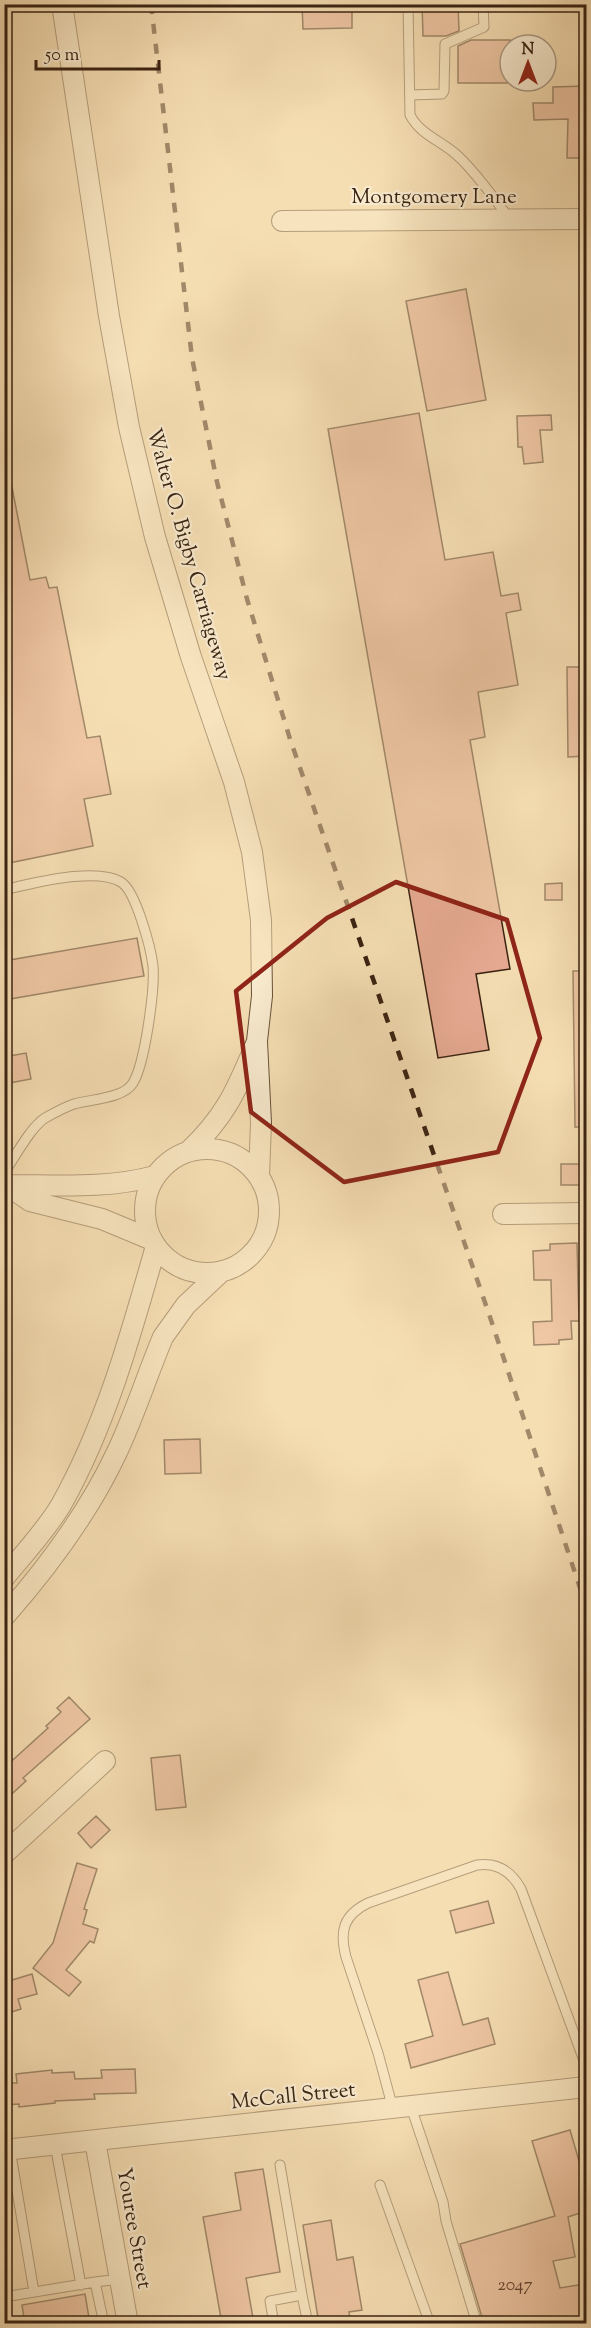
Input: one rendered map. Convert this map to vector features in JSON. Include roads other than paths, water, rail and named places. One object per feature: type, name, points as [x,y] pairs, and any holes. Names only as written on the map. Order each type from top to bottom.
[{"type":"street","name":"Walter O. Bigby Carriageway","points":[[63,4],[109,316],[129,427],[159,548],[191,657],[234,782],[252,852],[261,920],[262,996],[257,1041],[261,1092],[259,1176]]},
{"type":"street","name":"Montgomery Lane","points":[[282,221],[586,219]]},
{"type":"street","name":"Walter O. Bigby Carriageway","points":[[188,1152],[209,1132],[224,1112],[235,1093],[257,1041]]},
{"type":"street","points":[[4,1578],[60,1507],[98,1428],[118,1375],[153,1243],[145,1212],[147,1193],[155,1176],[170,1161],[188,1152],[207,1149],[227,1152],[245,1162],[259,1176],[267,1194],[270,1214],[265,1234],[255,1251],[240,1264],[221,1272],[203,1273],[184,1269],[168,1260],[153,1243],[102,1219],[30,1201],[6,1180]]},
{"type":"street","points":[[6,1180],[83,1187],[137,1181],[155,1176]]},
{"type":"street","points":[[503,1214],[586,1213]]},
{"type":"street","points":[[4,1617],[60,1548],[89,1505],[117,1452],[163,1337],[173,1320],[221,1272]]},
{"type":"street","points":[[4,1854],[105,1761]]},
{"type":"street","name":"McCall Street","points":[[7,2149],[402,2108],[586,2086]]},
{"type":"street","name":"Youree Street","points":[[95,2141],[128,2324]]},
{"type":"lane","points":[[408,4],[410,115],[415,125],[457,155],[510,220]]},
{"type":"lane","points":[[410,95],[442,94],[444,91],[445,44],[484,27],[483,4]]},
{"type":"lane","points":[[4,890],[70,876],[100,876],[122,882],[136,902],[153,966],[141,1064],[132,1085],[108,1098],[73,1105],[44,1119],[24,1142],[6,1180]]},
{"type":"lane","points":[[477,2324],[442,2202],[378,2053],[344,1950],[342,1935],[344,1926],[354,1910],[368,1902],[477,1865],[496,1865],[516,1879],[586,2066]]},
{"type":"lane","points":[[55,2145],[81,2285]]},
{"type":"lane","points":[[7,2149],[34,2292]]},
{"type":"lane","points":[[280,2164],[308,2324]]},
{"type":"lane","points":[[380,2185],[430,2324]]},
{"type":"lane","points":[[4,2297],[120,2279]]},
{"type":"lane","points":[[95,2283],[104,2324]]},
{"type":"lane","points":[[274,2324],[270,2301],[302,2295]]},
{"type":"railway","points":[[151,4],[192,358],[217,482],[247,599],[290,739],[489,1314],[586,1606]]}]
